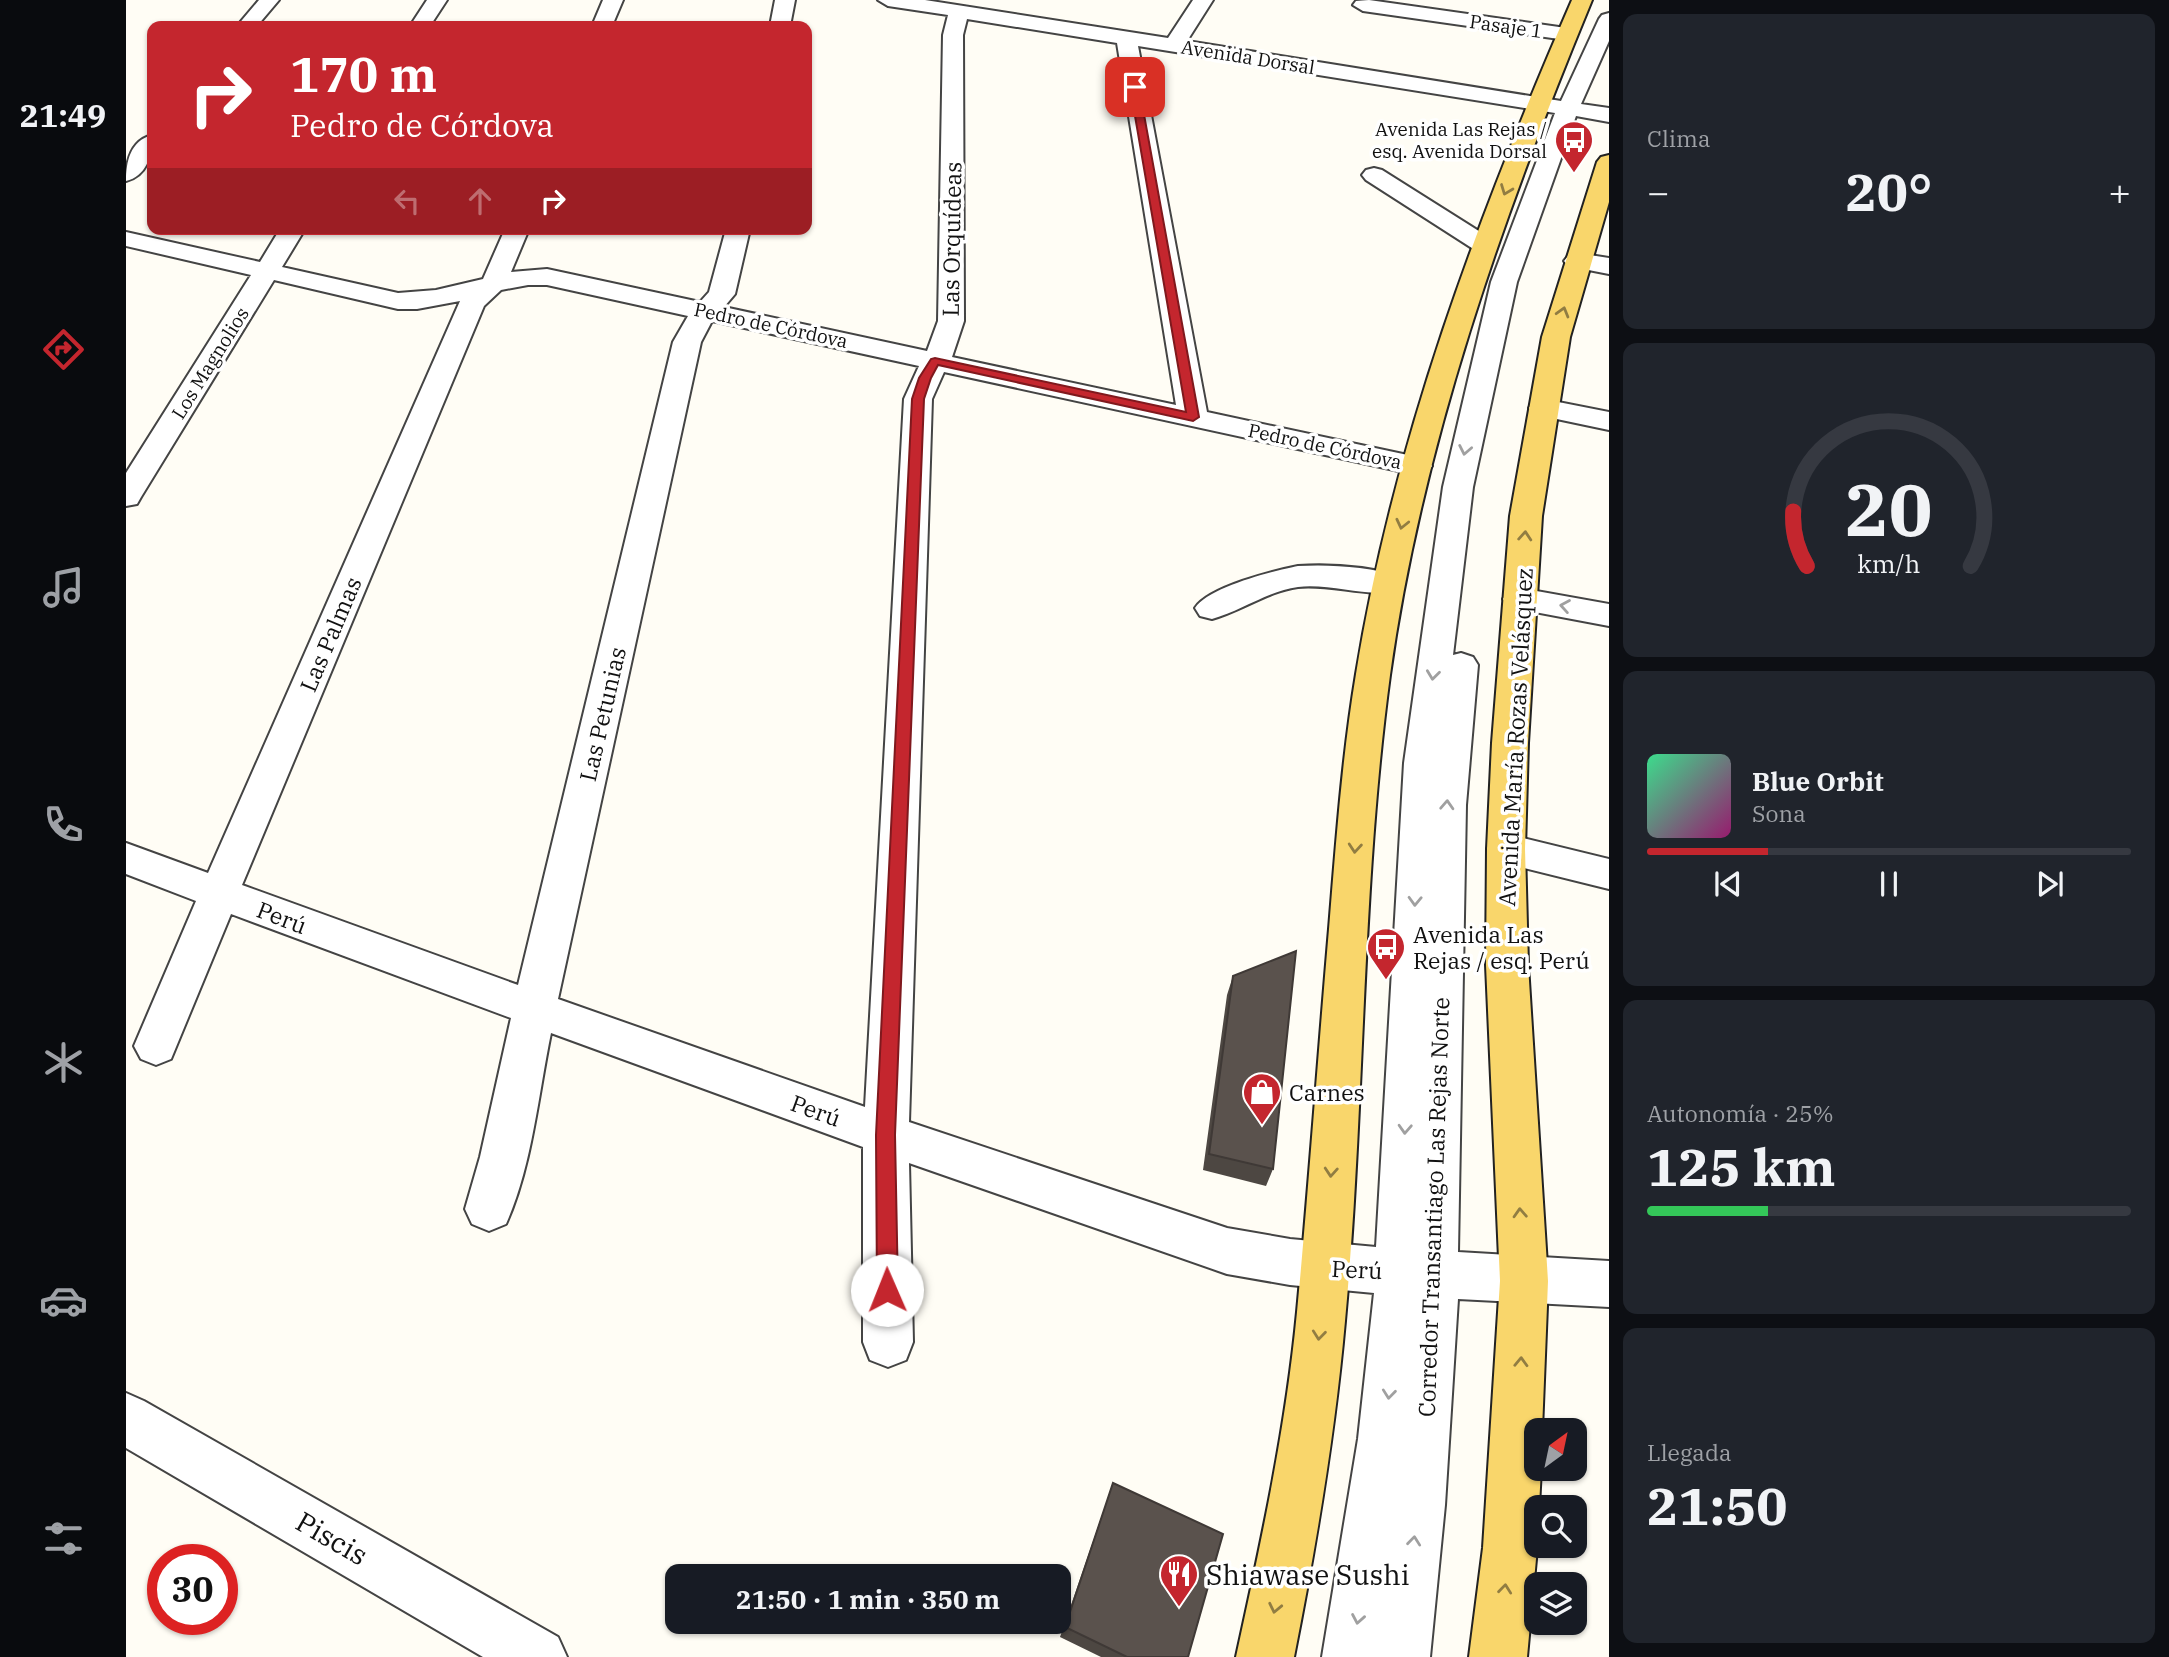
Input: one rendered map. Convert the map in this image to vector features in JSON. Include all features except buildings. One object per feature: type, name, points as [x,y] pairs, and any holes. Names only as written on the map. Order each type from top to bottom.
[{"type":"main road","points":[[1265,1657],[1293,1526],[1321,1316],[1360,780],[1373,675],[1389,583],[1417,466],[1485,246],[1576,109],[1566,34],[1582,0]]},
{"type":"main road","name":"Avenida María Rozas Velásquez","points":[[1498,1657],[1510,1548],[1524,1281],[1507,965],[1506,849],[1526,516],[1556,337],[1609,162]]},
{"type":"street","points":[[251,21],[269,0]]},
{"type":"street","points":[[423,21],[437,0]]},
{"type":"street","points":[[604,21],[613,0]]},
{"type":"street","points":[[781,21],[785,0]]},
{"type":"street","points":[[1174,45],[1203,0]]},
{"type":"street","name":"Avenida Dorsal","points":[[901,1],[959,11],[1036,15],[1126,37],[1576,109]]},
{"type":"street","name":"Pasaje 1","points":[[1363,5],[1566,34]]},
{"type":"street","name":"Las Orquídeas","points":[[888,1342],[886,1135],[918,399],[925,378],[944,347],[951,321],[953,35],[959,11]]},
{"type":"street","points":[[1576,109],[1609,19]]},
{"type":"street","points":[[1126,37],[1193,417]]},
{"type":"street","name":"Corredor Transantiago Las Rejas Norte","points":[[1401,1657],[1418,1505],[1432,1330],[1417,1273],[1447,805],[1468,591],[1488,453],[1508,352],[1576,109],[1609,65]]},
{"type":"street","points":[[126,174],[147,148]]},
{"type":"street","points":[[1374,175],[1485,246]]},
{"type":"street","name":"Los Magnolios","points":[[126,497],[289,235]]},
{"type":"street","name":"Las Palmas","points":[[156,1046],[471,304],[494,283],[514,235]]},
{"type":"street","name":"Las Petunias","points":[[489,1209],[687,342],[696,323],[716,303],[726,285],[737,235]]},
{"type":"street","name":"Pedro de Córdova","points":[[126,239],[386,299],[412,302],[444,297],[521,277],[547,277],[1417,466]]},
{"type":"street","points":[[1577,261],[1609,266]]},
{"type":"street","points":[[1543,408],[1609,421]]},
{"type":"street","points":[[1212,608],[1270,584],[1301,577],[1336,577],[1389,583]]},
{"type":"street","points":[[1520,599],[1609,615]]},
{"type":"street","points":[[1506,849],[1609,874]]},
{"type":"street","name":"Perú","points":[[126,858],[534,1009],[886,1135],[1227,1251],[1256,1258],[1324,1267],[1609,1284]]},
{"type":"street","points":[[1351,1657],[1384,1439],[1417,1273]]},
{"type":"street","name":"Piscis","points":[[126,1419],[503,1648]]},
{"type":"place","name":"Avenida Las Rejas / esq. Avenida Dorsal","points":[[1574,174]]},
{"type":"place","name":"Avenida Las Rejas / esq. Perú","points":[[1386,981]]},
{"type":"place","name":"Carnes","points":[[1262,1126]]},
{"type":"place","name":"Shiawase Sushi","points":[[1179,1608]]},
{"type":"route","points":[[887,1290],[886,1135],[918,399],[925,378],[935,361],[1193,417],[1135,87]]}]
